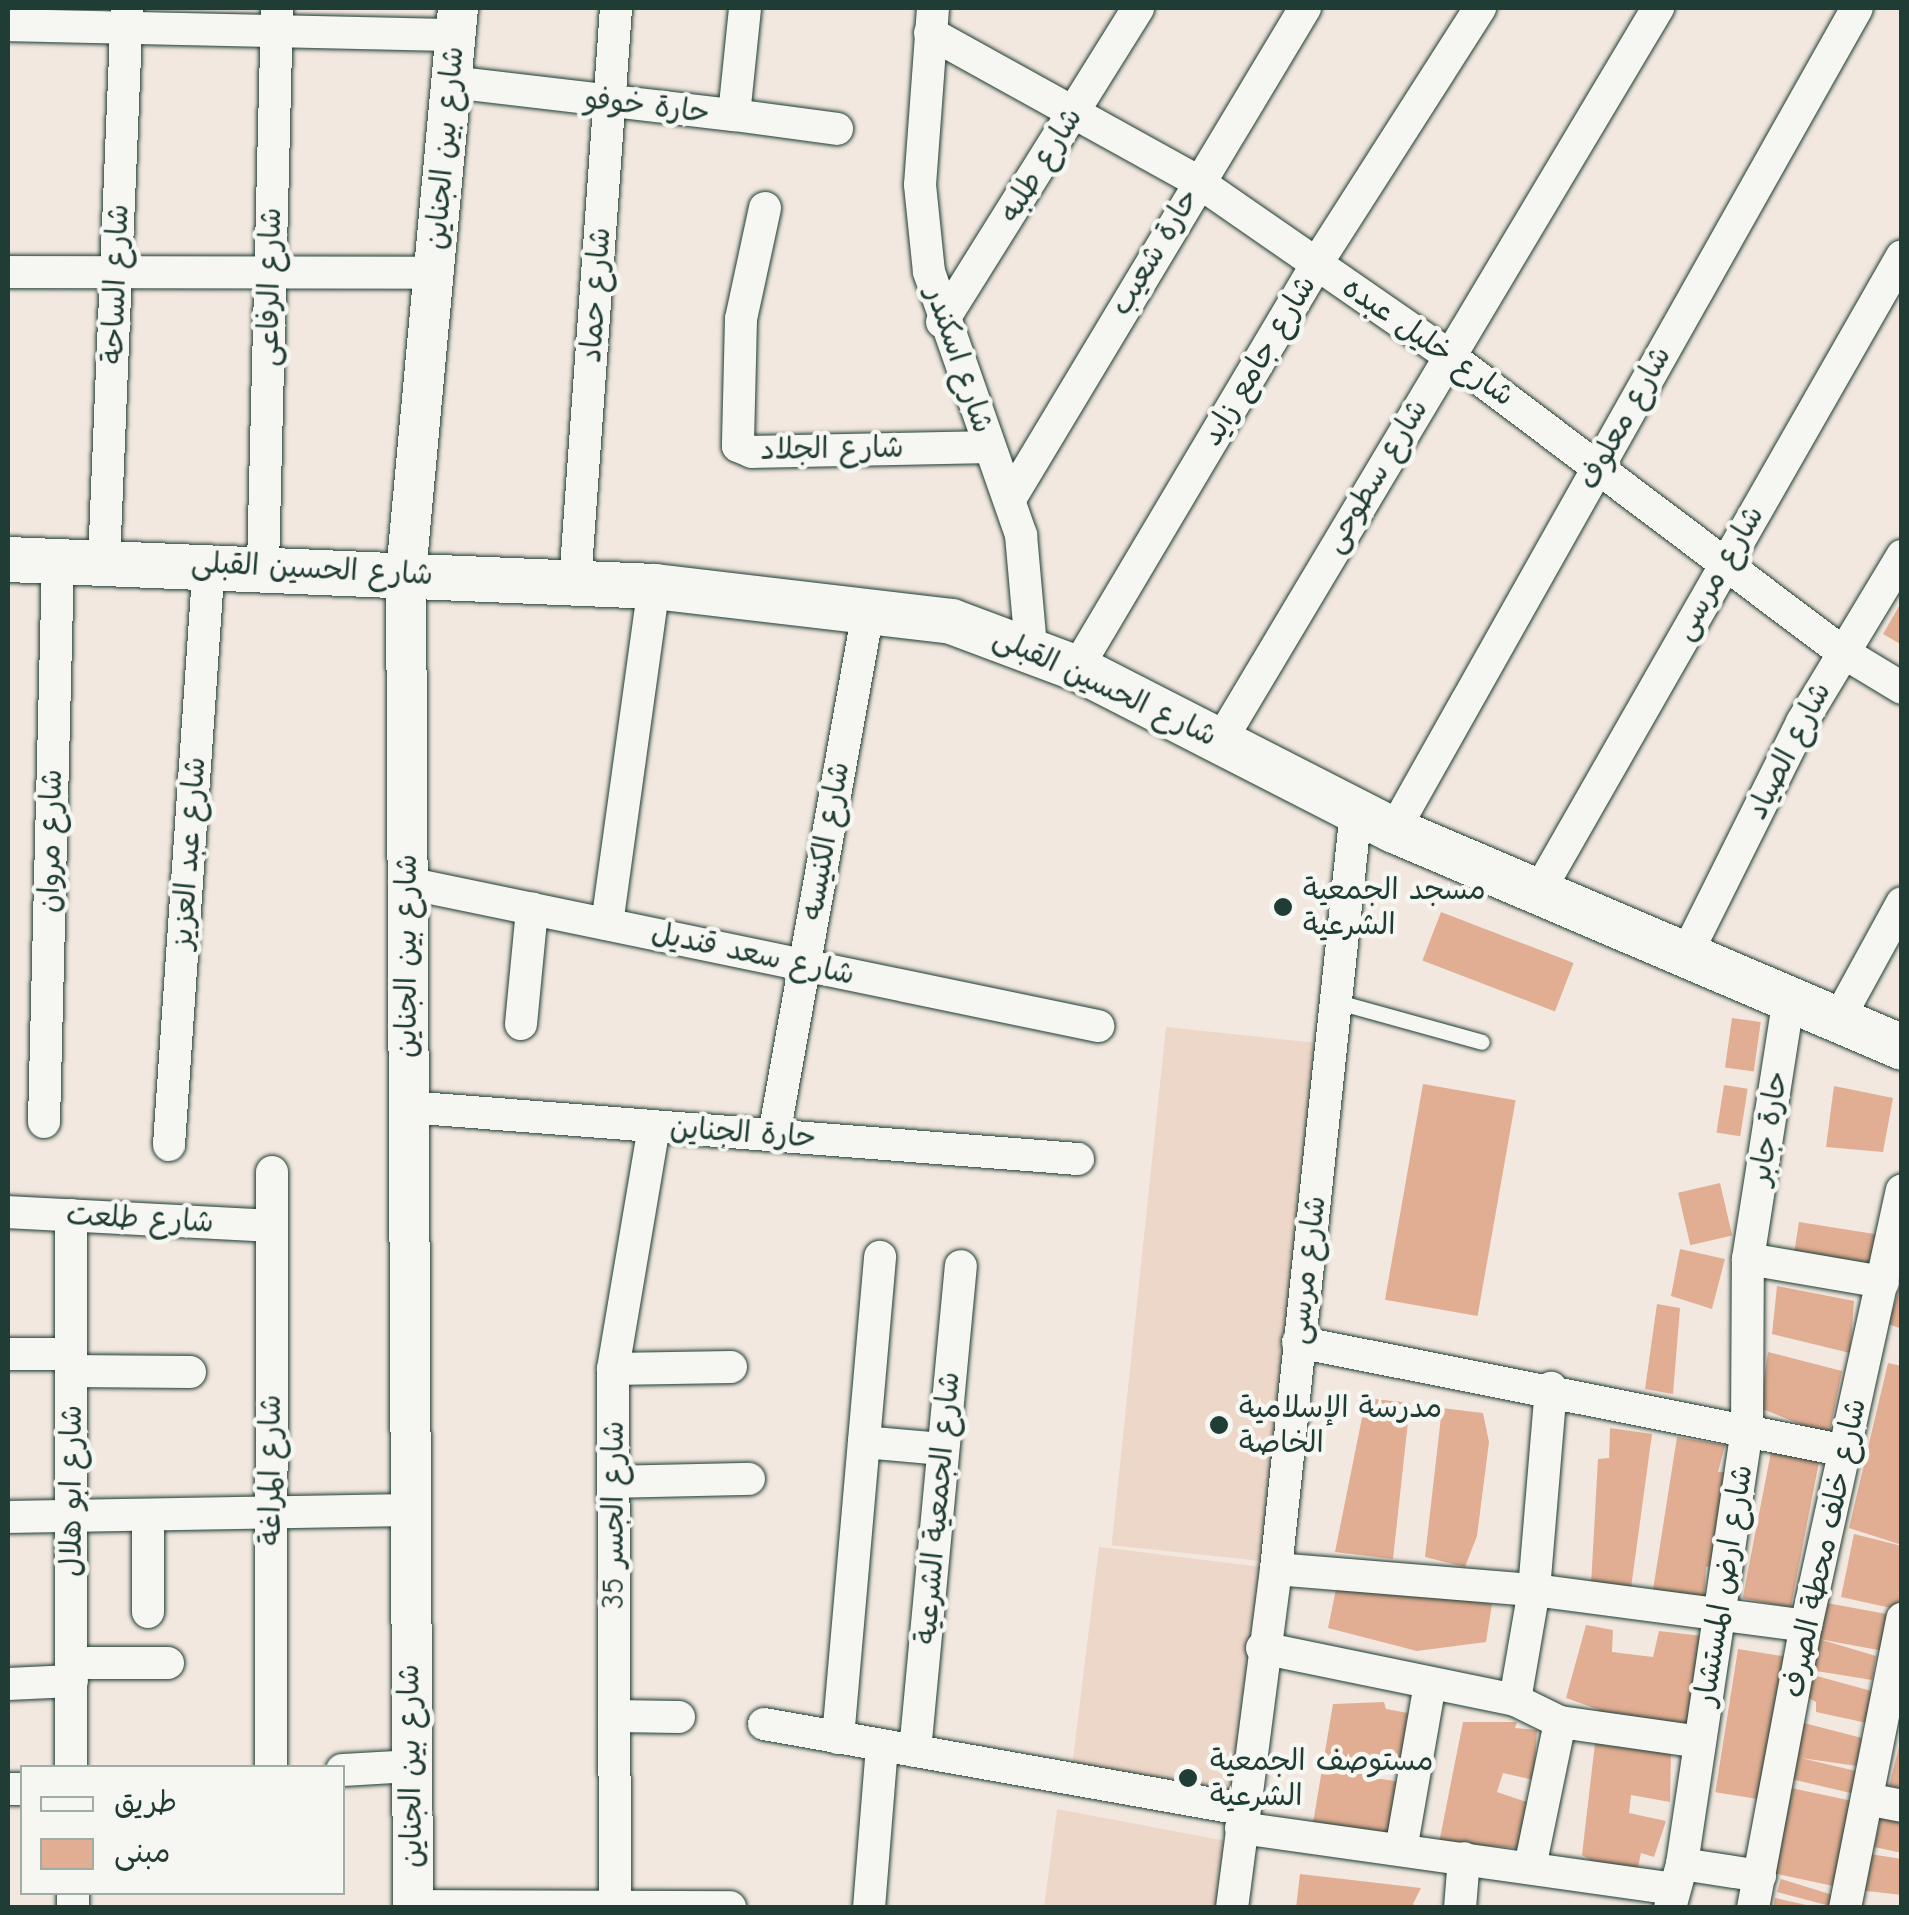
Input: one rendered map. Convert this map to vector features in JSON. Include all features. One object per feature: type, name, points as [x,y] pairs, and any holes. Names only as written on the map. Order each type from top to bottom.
[{"type":"main road","name":"شارع الحسين القبلى","points":[[8,559],[210,562],[654,586],[869,606],[951,621],[1076,668],[1375,820],[1902,1048]]},
{"type":"street","name":"شارع حماد","points":[[575,582],[616,8]]},
{"type":"street","name":"حارة خوفو","points":[[452,82],[734,116],[746,8]]},
{"type":"street","name":"شارع طلبه","points":[[942,322],[1076,110],[1135,8]]},
{"type":"street","name":"حارة شعيب","points":[[1010,499],[1197,181],[1305,8]]},
{"type":"street","name":"شارع جامع زايد","points":[[1076,668],[1317,263],[1480,8]]},
{"type":"street","name":"شارع سطوحى","points":[[1220,740],[1658,8]]},
{"type":"street","name":"شارع معلوف","points":[[1375,820],[1598,465],[1857,8]]},
{"type":"street","points":[[8,25],[127,18],[456,21]]},
{"type":"street","name":"شارع الساحة","points":[[104,560],[127,18]]},
{"type":"street","name":"شارع الرفاعى","points":[[263,566],[276,19]]},
{"type":"street","name":"شارع خليل عبده","points":[[931,20],[1197,181],[1317,263],[1598,465],[1841,651],[1902,688]]},
{"type":"street","name":"شارع اسكندر","points":[[931,20],[920,185],[942,322],[1010,499],[1028,573],[1030,648]]},
{"type":"street","name":"شارع بين الجناين","points":[[413,1907],[406,573],[456,21]]},
{"type":"street","points":[[734,116],[837,129]]},
{"type":"street","name":"شارع الجلاد","points":[[764,208],[741,319],[738,446],[752,452],[989,447]]},
{"type":"street","name":"شارع مرسى","points":[[1539,891],[1901,257]]},
{"type":"street","points":[[8,272],[434,273]]},
{"type":"street","name":"شارع الصياد","points":[[1687,953],[1841,651],[1902,556]]},
{"type":"street","name":"شارع مروان","points":[[44,1122],[58,560]]},
{"type":"street","name":"شارع عبد العزيز","points":[[169,1144],[210,562]]},
{"type":"street","points":[[606,924],[654,586]]},
{"type":"street","name":"شارع الكنيسه","points":[[774,1135],[869,606]]},
{"type":"street","name":"شارع مرسى","points":[[1232,1908],[1262,1648],[1276,1569],[1338,1002],[1375,820]]},
{"type":"street","name":"شارع سعد قنديل","points":[[407,883],[1098,1026]]},
{"type":"street","points":[[1839,1018],[1902,903]]},
{"type":"street","points":[[522,1024],[532,909]]},
{"type":"street","name":"حارة جابر","points":[[1748,1260],[1789,997]]},
{"type":"street","name":"حارة الجناين","points":[[407,1107],[1078,1159]]},
{"type":"street","name":"شارع الجسر 35","points":[[616,1907],[613,1369],[654,1126]]},
{"type":"street","name":"شارع المراغة","points":[[271,1765],[272,1172]]},
{"type":"street","name":"شارع خلف محطة الصرف","points":[[1757,1892],[1806,1626],[1902,1190]]},
{"type":"street","name":"شارع طلعت","points":[[8,1212],[272,1226]]},
{"type":"street","name":"شارع ابو هلال","points":[[70,1215],[71,1765]]},
{"type":"street","points":[[838,1738],[880,1257]]},
{"type":"street","points":[[1748,1260],[1883,1282]]},
{"type":"street","name":"شارع ارض المستشار","points":[[1675,1887],[1747,1429],[1748,1260]]},
{"type":"street","name":"شارع الجمعية الشرعية","points":[[914,1752],[961,1266]]},
{"type":"street","points":[[1298,1342],[1551,1388],[1846,1451]]},
{"type":"street","points":[[8,1354],[190,1372]]},
{"type":"street","points":[[613,1369],[731,1367]]},
{"type":"street","points":[[1515,1700],[1534,1590],[1551,1388]]},
{"type":"street","points":[[864,1442],[943,1449]]},
{"type":"street","points":[[613,1482],[749,1479]]},
{"type":"street","points":[[8,1517],[408,1510]]},
{"type":"street","points":[[148,1514],[148,1612]]},
{"type":"street","points":[[1276,1569],[1534,1590],[1806,1626]]},
{"type":"street","points":[[1845,1908],[1902,1619]]},
{"type":"street","points":[[1262,1648],[1515,1700],[1560,1722],[1700,1742]]},
{"type":"street","points":[[8,1684],[72,1672],[168,1664]]},
{"type":"street","points":[[1401,1850],[1430,1683]]},
{"type":"street","points":[[614,1716],[680,1717]]},
{"type":"street","points":[[1530,1867],[1560,1722]]},
{"type":"street","points":[[764,1724],[1401,1850],[1675,1887],[1757,1892]]},
{"type":"street","points":[[869,1908],[882,1746]]},
{"type":"street","points":[[345,1770],[411,1766]]},
{"type":"street","points":[[1867,1799],[1902,1806]]},
{"type":"street","points":[[1460,1908],[1464,1858]]},
{"type":"street","points":[[413,1907],[730,1907]]},
{"type":"lane","points":[[1338,1002],[1482,1042]]},
{"type":"shaded area","points":[[1166,1027],[1329,1044],[1275,1562],[1112,1545]]},
{"type":"shaded area","points":[[1099,1547],[1268,1568],[1240,1796],[1071,1775]]},
{"type":"shaded area","points":[[1057,1809],[1226,1841],[1219,1907],[1044,1908]]},
{"type":"building","points":[[1902,601],[1902,645],[1883,634]]},
{"type":"building","points":[[1441,912],[1574,963],[1555,1011],[1422,961]]},
{"type":"building","points":[[1732,1018],[1761,1022],[1754,1072],[1725,1068]]},
{"type":"building","points":[[1423,1084],[1516,1100],[1478,1316],[1385,1300]]},
{"type":"building","points":[[1724,1085],[1748,1089],[1740,1136],[1716,1132]]},
{"type":"building","points":[[1834,1086],[1893,1098],[1883,1152],[1826,1147]]},
{"type":"building","points":[[1720,1183],[1732,1236],[1690,1245],[1678,1193]]},
{"type":"building","points":[[1799,1222],[1884,1235],[1878,1271],[1793,1258]]},
{"type":"building","points":[[1680,1249],[1725,1259],[1712,1309],[1671,1296]]},
{"type":"building","points":[[1902,1280],[1902,1329],[1888,1324]]},
{"type":"building","points":[[1777,1286],[1854,1301],[1850,1353],[1772,1334]]},
{"type":"building","points":[[1657,1304],[1680,1308],[1673,1394],[1645,1389]]},
{"type":"building","points":[[1768,1352],[1842,1371],[1829,1436],[1760,1408]]},
{"type":"building","points":[[1888,1363],[1902,1366],[1902,1545],[1849,1528]]},
{"type":"building","points":[[1366,1398],[1410,1403],[1393,1559],[1335,1552]]},
{"type":"building","points":[[1442,1408],[1483,1413],[1489,1442],[1477,1536],[1465,1567],[1425,1557]]},
{"type":"building","points":[[1610,1428],[1652,1434],[1631,1588],[1591,1585],[1598,1459],[1609,1458]]},
{"type":"building","points":[[1677,1437],[1725,1445],[1718,1472],[1730,1472],[1717,1565],[1706,1567],[1704,1598],[1653,1590]]},
{"type":"building","points":[[1772,1447],[1820,1456],[1791,1608],[1743,1598]]},
{"type":"building","points":[[1854,1534],[1902,1546],[1900,1610],[1841,1597]]},
{"type":"building","points":[[1337,1584],[1492,1604],[1486,1642],[1417,1651],[1328,1628]]},
{"type":"building","points":[[1827,1603],[1897,1616],[1889,1652],[1819,1639],[1876,1656],[1872,1680],[1810,1670]]},
{"type":"building","points":[[1586,1625],[1613,1630],[1612,1652],[1653,1657],[1659,1631],[1702,1636],[1694,1724],[1603,1720],[1597,1709],[1566,1698]]},
{"type":"building","points":[[1738,1649],[1788,1657],[1766,1800],[1715,1792]]},
{"type":"building","points":[[1806,1673],[1875,1692],[1867,1723],[1816,1712],[1816,1702],[1802,1694]]},
{"type":"building","points":[[1384,1702],[1386,1709],[1408,1713],[1401,1761],[1365,1755],[1362,1776],[1401,1782],[1391,1833],[1313,1823],[1333,1704]]},
{"type":"building","points":[[1463,1722],[1517,1722],[1515,1728],[1537,1730],[1534,1780],[1503,1773],[1497,1792],[1530,1803],[1519,1848],[1439,1843]]},
{"type":"building","points":[[1800,1722],[1862,1738],[1857,1766],[1801,1758],[1860,1772],[1855,1794],[1791,1779]]},
{"type":"building","points":[[1595,1743],[1671,1751],[1670,1802],[1631,1795],[1629,1813],[1666,1821],[1654,1857],[1641,1853],[1637,1872],[1604,1869],[1582,1855]]},
{"type":"building","points":[[1902,1744],[1902,1788],[1889,1786]]},
{"type":"building","points":[[1791,1788],[1853,1801],[1835,1886],[1773,1873]]},
{"type":"building","points":[[1883,1807],[1902,1811],[1902,1853],[1874,1847]]},
{"type":"building","points":[[1870,1854],[1902,1859],[1902,1895],[1858,1890]]},
{"type":"building","points":[[1300,1874],[1421,1888],[1413,1904],[1420,1908],[1296,1908]]},
{"type":"building","points":[[1781,1879],[1836,1896],[1830,1906],[1777,1892]]},
{"type":"building","points":[[1775,1898],[1811,1906],[1811,1908],[1773,1908]]},
{"type":"place","name":"مسجد الجمعية الشرعية","points":[[1283,907]]},
{"type":"place","name":"مدرسة الإسلامية الخاصة","points":[[1219,1425]]},
{"type":"place","name":"مستوصف الجمعية الشرعية","points":[[1188,1778]]}]
